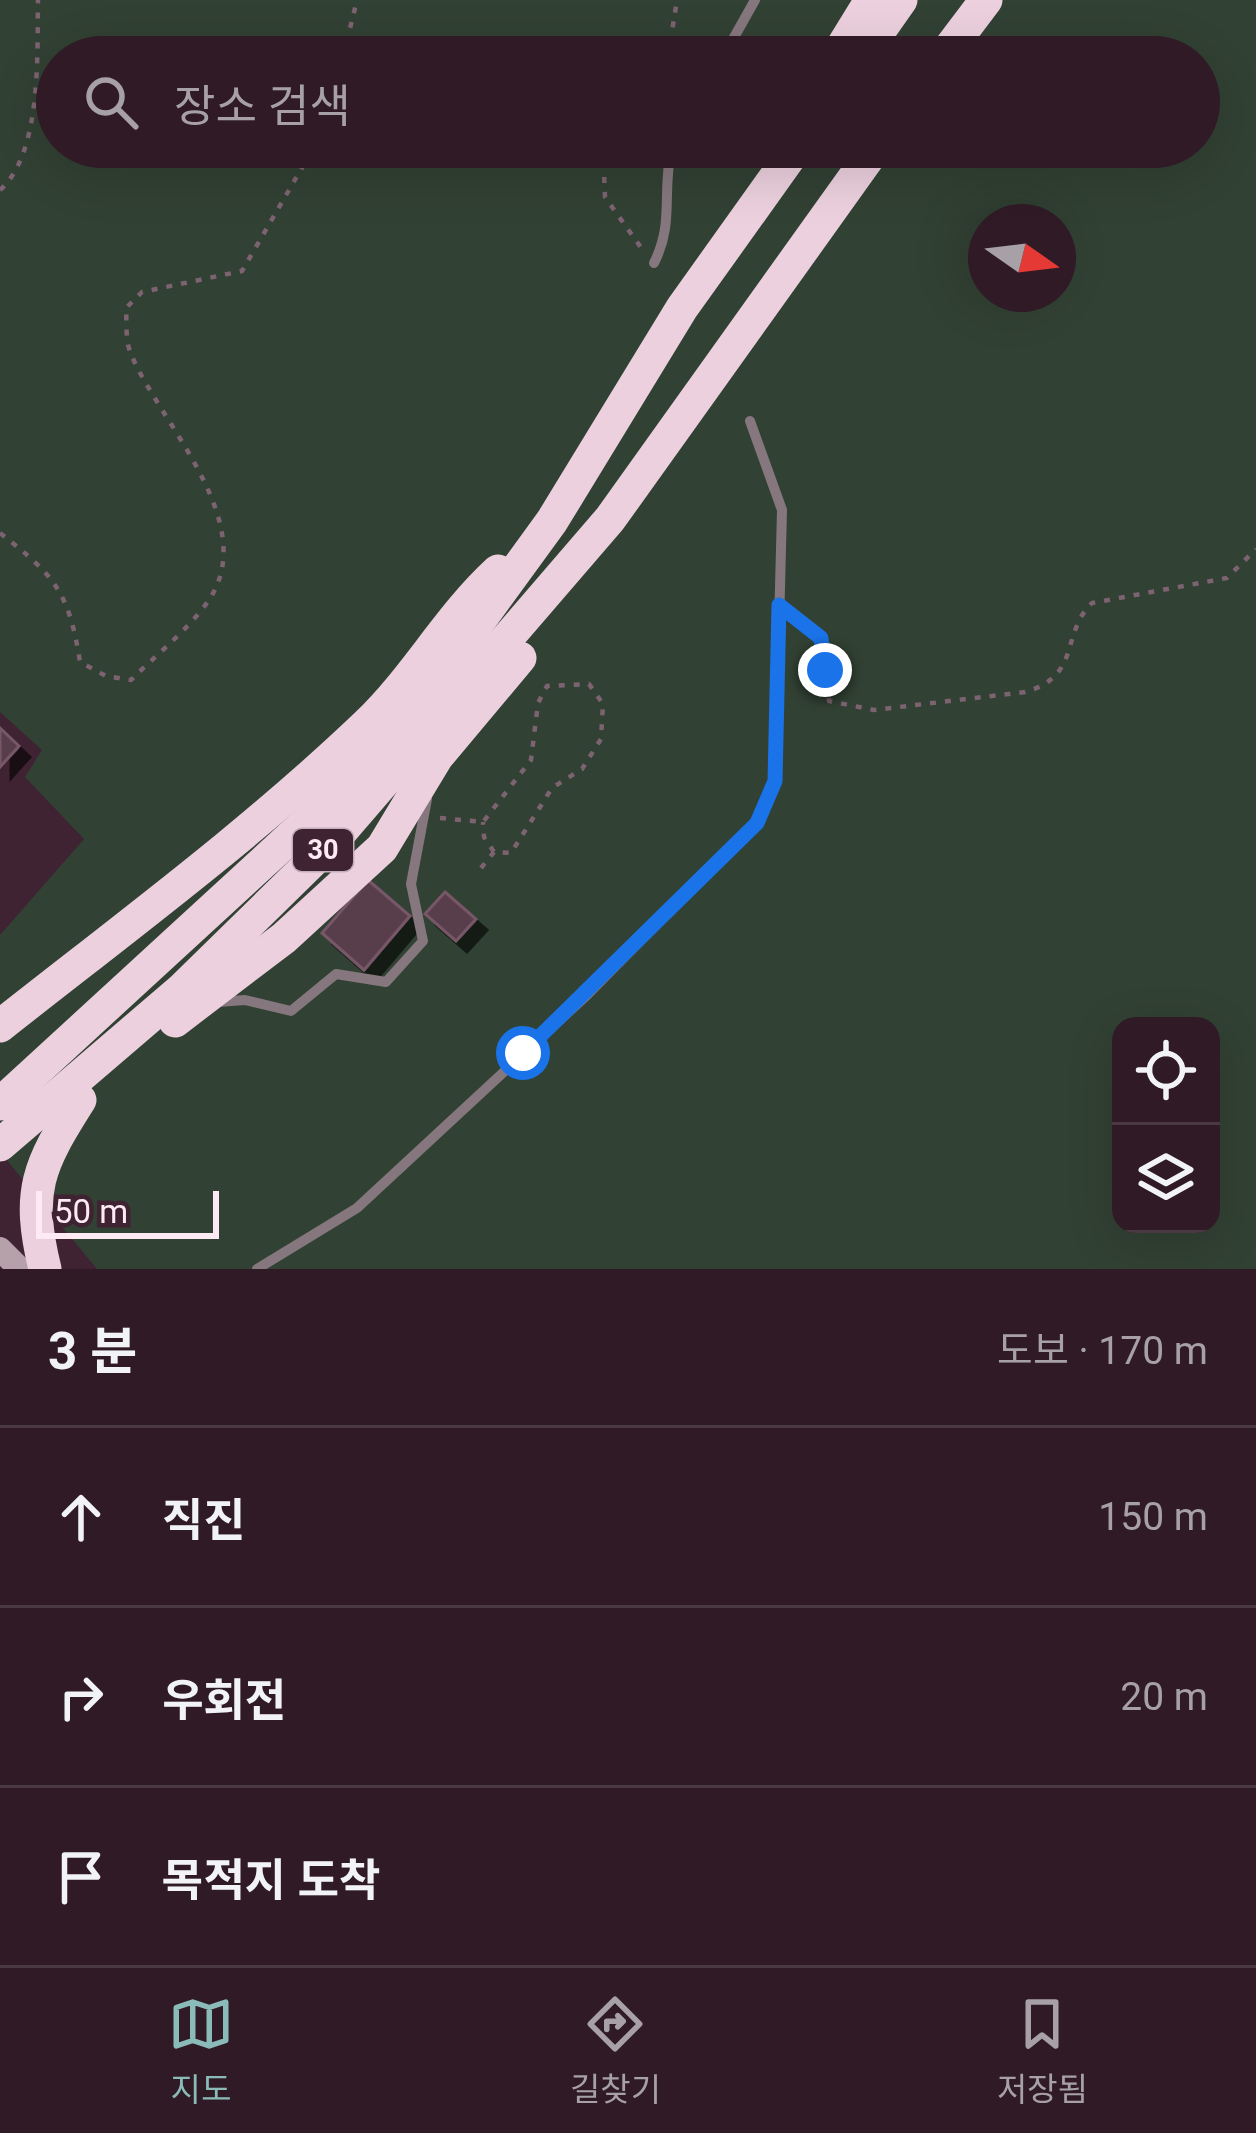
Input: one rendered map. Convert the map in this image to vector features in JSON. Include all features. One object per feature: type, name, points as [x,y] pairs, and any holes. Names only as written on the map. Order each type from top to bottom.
[{"type":"highway","points":[[849,36],[871,0]]},
{"type":"highway","points":[[876,36],[902,0]]},
{"type":"highway","points":[[959,36],[986,0]]},
{"type":"highway","points":[[682,308],[768,168]]},
{"type":"highway","name":"30","points":[[0,1104],[307,822],[440,675],[552,520],[682,308],[782,168]]},
{"type":"highway","name":"30","points":[[0,1145],[182,989],[332,842],[610,519],[861,168]]},
{"type":"highway","points":[[0,1161],[284,938],[382,848],[437,757],[574,594],[610,519]]},
{"type":"highway","points":[[0,1026],[264,816],[372,720],[459,607],[552,520]]},
{"type":"highway","points":[[45,1269],[33,1208],[40,1162],[80,1100]]},
{"type":"main road","points":[[0,1249],[20,1269]]},
{"type":"lane","points":[[735,36],[755,0]]},
{"type":"lane","points":[[654,262],[670,232],[664,186],[668,168]]},
{"type":"lane","points":[[256,1269],[357,1208],[634,949],[757,823],[775,781],[782,510],[750,421]]},
{"type":"lane","points":[[197,1003],[245,1000],[291,1011],[336,974],[386,982],[423,941],[411,884],[437,757]]},
{"type":"path","points":[[38,0],[38,36]]},
{"type":"path","points":[[348,36],[357,0]]},
{"type":"path","points":[[671,36],[677,0]]},
{"type":"path","points":[[0,190],[18,174],[36,91]]},
{"type":"path","points":[[0,532],[59,585],[72,612],[80,662],[106,676],[131,680],[208,600],[220,575],[223,536],[197,466],[129,351],[126,308],[142,292],[242,271],[302,168]]},
{"type":"path","points":[[603,168],[604,197],[654,262]]},
{"type":"path","points":[[779,605],[821,638],[830,701],[874,710],[1039,688],[1064,666],[1081,617],[1092,603],[1227,578],[1256,549]]},
{"type":"path","points":[[589,684],[604,704],[602,740],[582,769],[552,788],[512,853],[494,852],[484,837],[483,822],[531,760],[538,703],[547,686],[589,684]]},
{"type":"path","points":[[422,816],[483,822]]},
{"type":"path","points":[[481,868],[494,852]]},
{"type":"green space","points":[[0,0],[1256,0],[1256,1269],[97,1269],[0,1152],[0,935],[84,839],[25,777],[42,750],[0,712]]},
{"type":"building","points":[[0,728],[19,746],[0,767]]},
{"type":"building","points":[[368,880],[410,916],[364,970],[322,933]]},
{"type":"building","points":[[445,892],[476,919],[456,941],[425,914]]},
{"type":"route","points":[[523,1053],[729,856],[757,823],[775,781],[779,605],[821,638],[825,670]]}]
